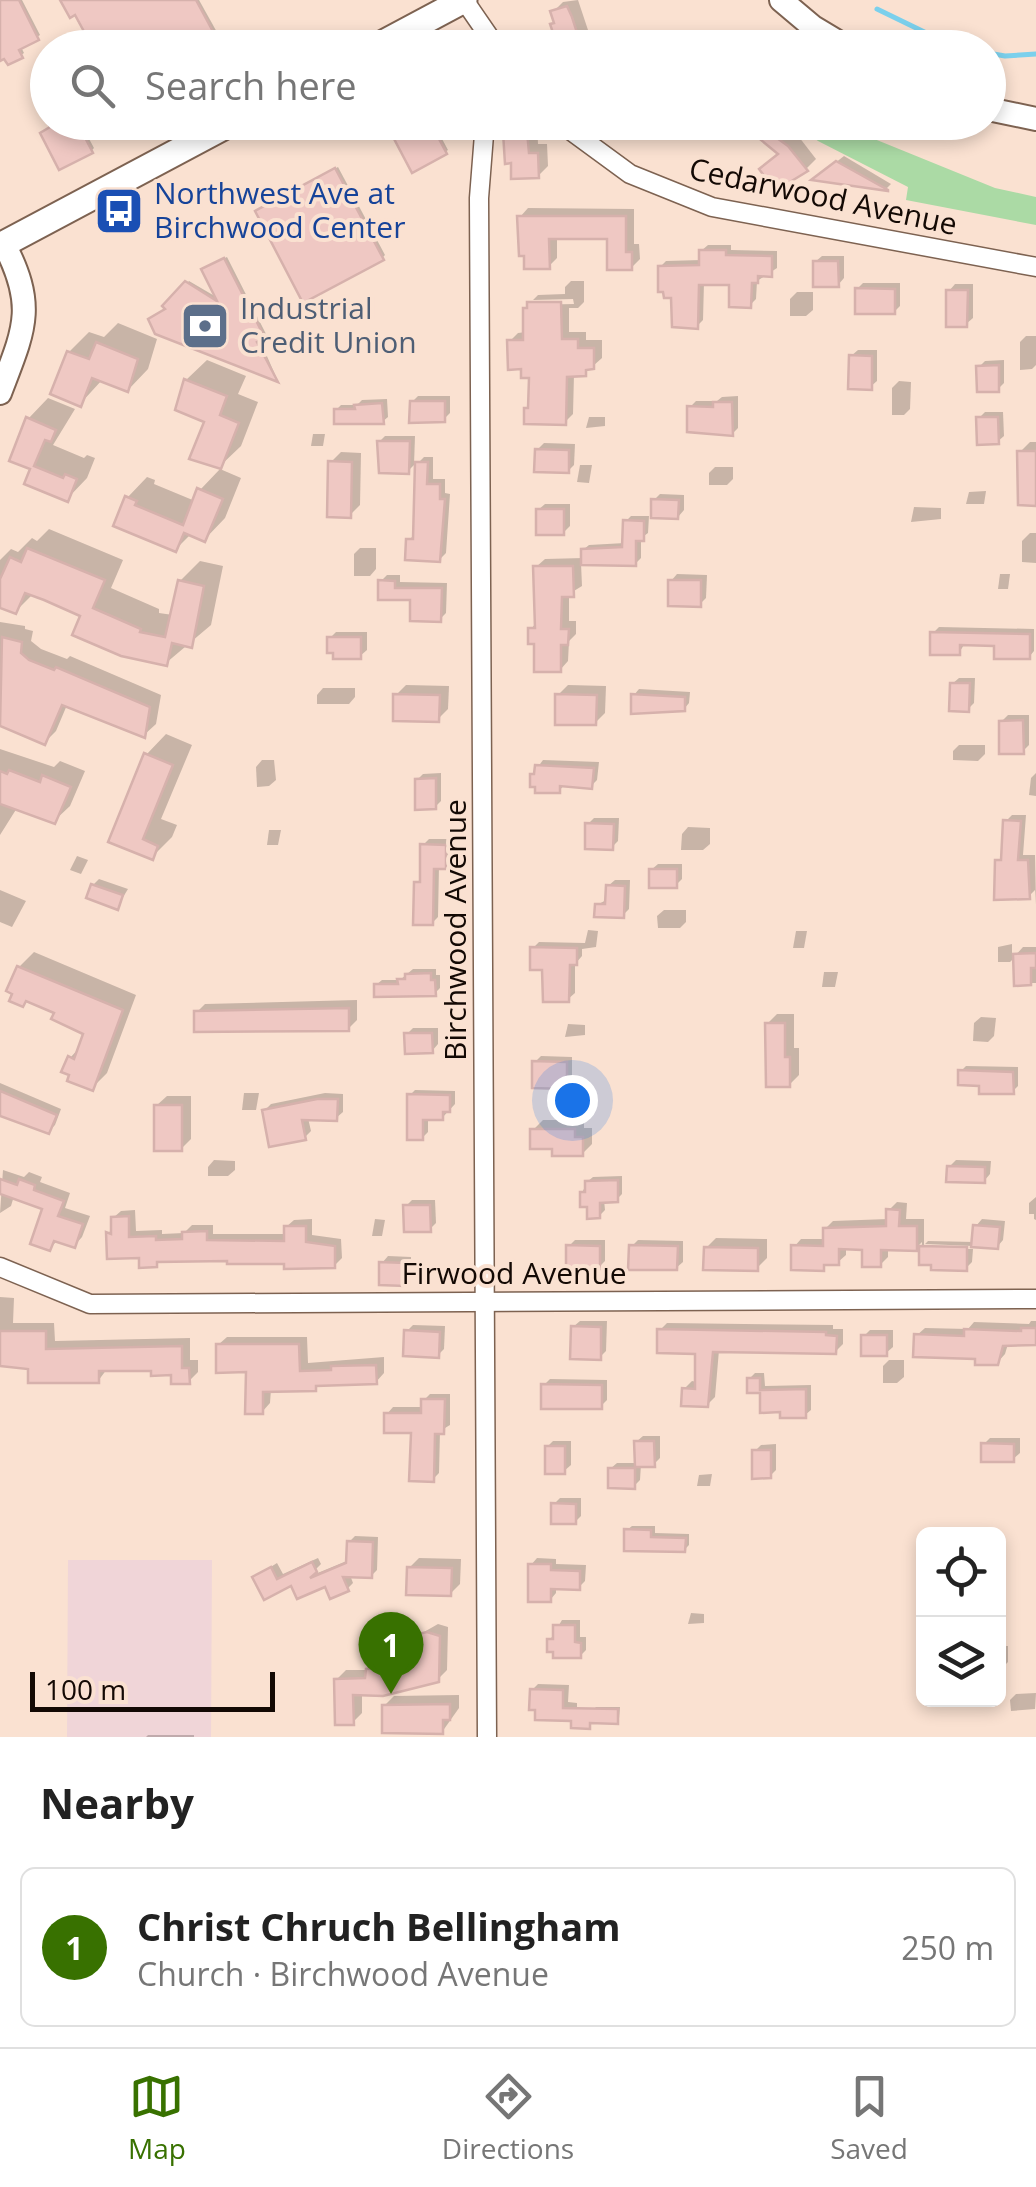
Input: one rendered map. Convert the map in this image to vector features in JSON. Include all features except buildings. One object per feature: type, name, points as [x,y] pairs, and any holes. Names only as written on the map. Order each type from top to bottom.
[{"type":"main road","points":[[408,30],[464,0]]},
{"type":"main road","points":[[2,245],[199,140]]},
{"type":"street","points":[[464,0],[485,30]]},
{"type":"street","points":[[781,0],[817,30]]},
{"type":"street","points":[[1006,112],[1036,119]]},
{"type":"street","name":"Birchwood Avenue","points":[[483,140],[479,186],[487,1737]]},
{"type":"street","name":"Cedarwood Avenue","points":[[584,140],[630,174],[712,207],[1036,267]]},
{"type":"street","points":[[0,393],[25,320],[22,283],[2,245]]},
{"type":"street","name":"Firwood Avenue","points":[[0,1267],[90,1304],[1036,1300]]},
{"type":"shaded area","points":[[68,1560],[212,1560],[211,1737],[67,1737]]},
{"type":"green space","points":[[877,140],[995,188],[1036,197],[1036,225],[906,200],[908,187],[818,141]]},
{"type":"waterway","points":[[877,9],[920,30]]},
{"type":"waterway","points":[[1006,56],[1036,54]]},
{"type":"place","name":"Northwest Ave at Birchwood Center","points":[[119,211]]},
{"type":"place","name":"Industrial Credit Union","points":[[205,326]]},
{"type":"place","name":"Christ Chruch Bellingham","points":[[391,1694]]}]
